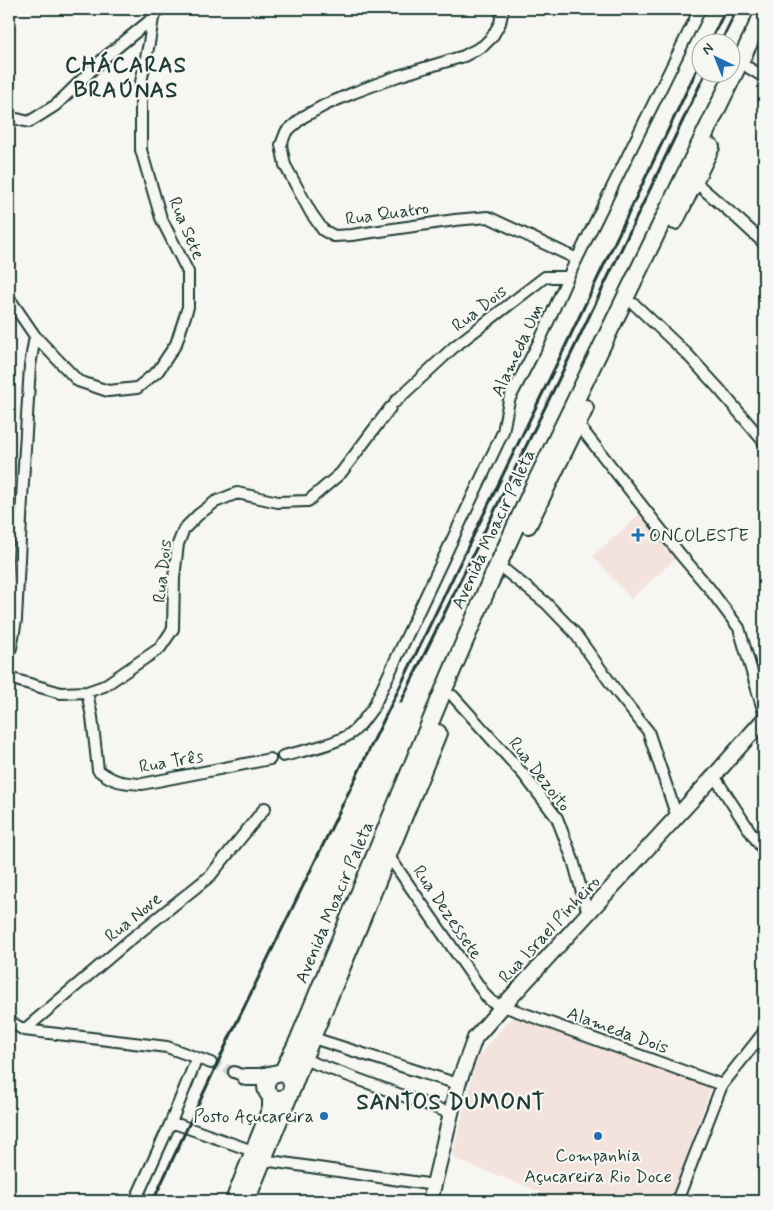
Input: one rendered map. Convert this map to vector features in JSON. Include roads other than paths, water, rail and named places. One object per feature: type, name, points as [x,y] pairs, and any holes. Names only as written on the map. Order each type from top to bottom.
[{"type":"main road","name":"Avenida Moacir Paleta","points":[[278,1074],[298,1041],[442,694],[521,514],[764,12]]},
{"type":"main road","name":"Avenida Moacir Paleta","points":[[234,1201],[291,1091],[506,571],[764,36]]},
{"type":"main road","points":[[270,1094],[266,1089],[268,1080],[278,1074]]},
{"type":"main road","points":[[278,1074],[289,1077],[292,1081],[291,1091],[279,1099],[258,1084],[240,1075],[259,1077],[278,1074]]},
{"type":"main road","name":"Avenida Moacir Paleta","points":[[246,1201],[271,1108],[270,1094]]},
{"type":"street","points":[[9,117],[29,122],[56,106],[103,59],[153,18],[160,9]]},
{"type":"street","name":"Rua Quatro","points":[[502,9],[500,23],[492,37],[483,46],[464,56],[398,76],[353,93],[303,117],[286,132],[281,145],[286,165],[322,230],[334,236],[488,217],[577,259]]},
{"type":"street","name":"Alameda Um","points":[[283,756],[347,736],[358,727],[373,708],[503,432],[509,400],[541,338],[568,277],[700,9]]},
{"type":"street","name":"Rua Sete","points":[[9,298],[35,336],[78,381],[108,391],[138,388],[158,371],[176,344],[188,307],[188,272],[161,218],[141,150],[141,82],[153,18]]},
{"type":"street","points":[[749,68],[764,77]]},
{"type":"street","points":[[695,182],[764,243]]},
{"type":"street","name":"Rua Dois","points":[[9,678],[61,692],[87,692],[104,686],[160,648],[173,629],[174,578],[178,544],[184,529],[198,515],[215,502],[237,493],[278,502],[308,501],[341,473],[392,405],[454,347],[545,276],[568,277]]},
{"type":"street","points":[[634,304],[687,354],[764,442]]},
{"type":"street","points":[[9,653],[12,648],[16,620],[30,366],[35,336]]},
{"type":"street","points":[[577,423],[739,628],[764,713]]},
{"type":"street","points":[[506,571],[546,603],[574,632],[648,731],[677,816]]},
{"type":"street","name":"Rua Três","points":[[87,692],[98,770],[109,778],[128,783],[142,784],[270,759]]},
{"type":"street","name":"Rua Dezoito","points":[[453,696],[524,775],[557,818],[573,860],[588,914]]},
{"type":"street","name":"Rua Israel Pinheiro","points":[[430,1201],[450,1112],[475,1038],[764,719]]},
{"type":"street","points":[[714,776],[764,851]]},
{"type":"street","name":"Rua Nove","points":[[24,1030],[130,940],[210,876],[265,808]]},
{"type":"street","name":"Rua Dezessete","points":[[388,855],[486,996],[492,1002],[503,1006]]},
{"type":"street","name":"Alameda Dois","points":[[503,1006],[722,1086]]},
{"type":"street","points":[[9,1021],[24,1030],[168,1047],[211,1063]]},
{"type":"street","points":[[677,1201],[722,1086],[764,1032]]},
{"type":"street","points":[[313,1038],[458,1084]]},
{"type":"street","points":[[135,1201],[171,1122],[197,1058]]},
{"type":"street","points":[[304,1059],[450,1112]]},
{"type":"street","points":[[171,1122],[258,1155],[434,1185]]},
{"type":"tunnel","points":[[211,1063],[234,1072]]},
{"type":"railway","points":[[715,32],[726,9]]},
{"type":"railway","points":[[726,32],[737,9]]},
{"type":"railway","points":[[153,1201],[233,1030],[564,349],[691,82]]},
{"type":"railway","points":[[401,702],[701,82]]},
{"type":"place","name":"ONCOLESTE","points":[[638,535]]},
{"type":"place","name":"Posto Açucareira","points":[[324,1116]]},
{"type":"place","name":"Companhia Açucareira Rio Doce","points":[[598,1136]]},
{"type":"district","name":"CHÁCARAS BRAÚNAS","points":[[126,76]]},
{"type":"district","name":"SANTOS DUMONT","points":[[451,1101]]}]
